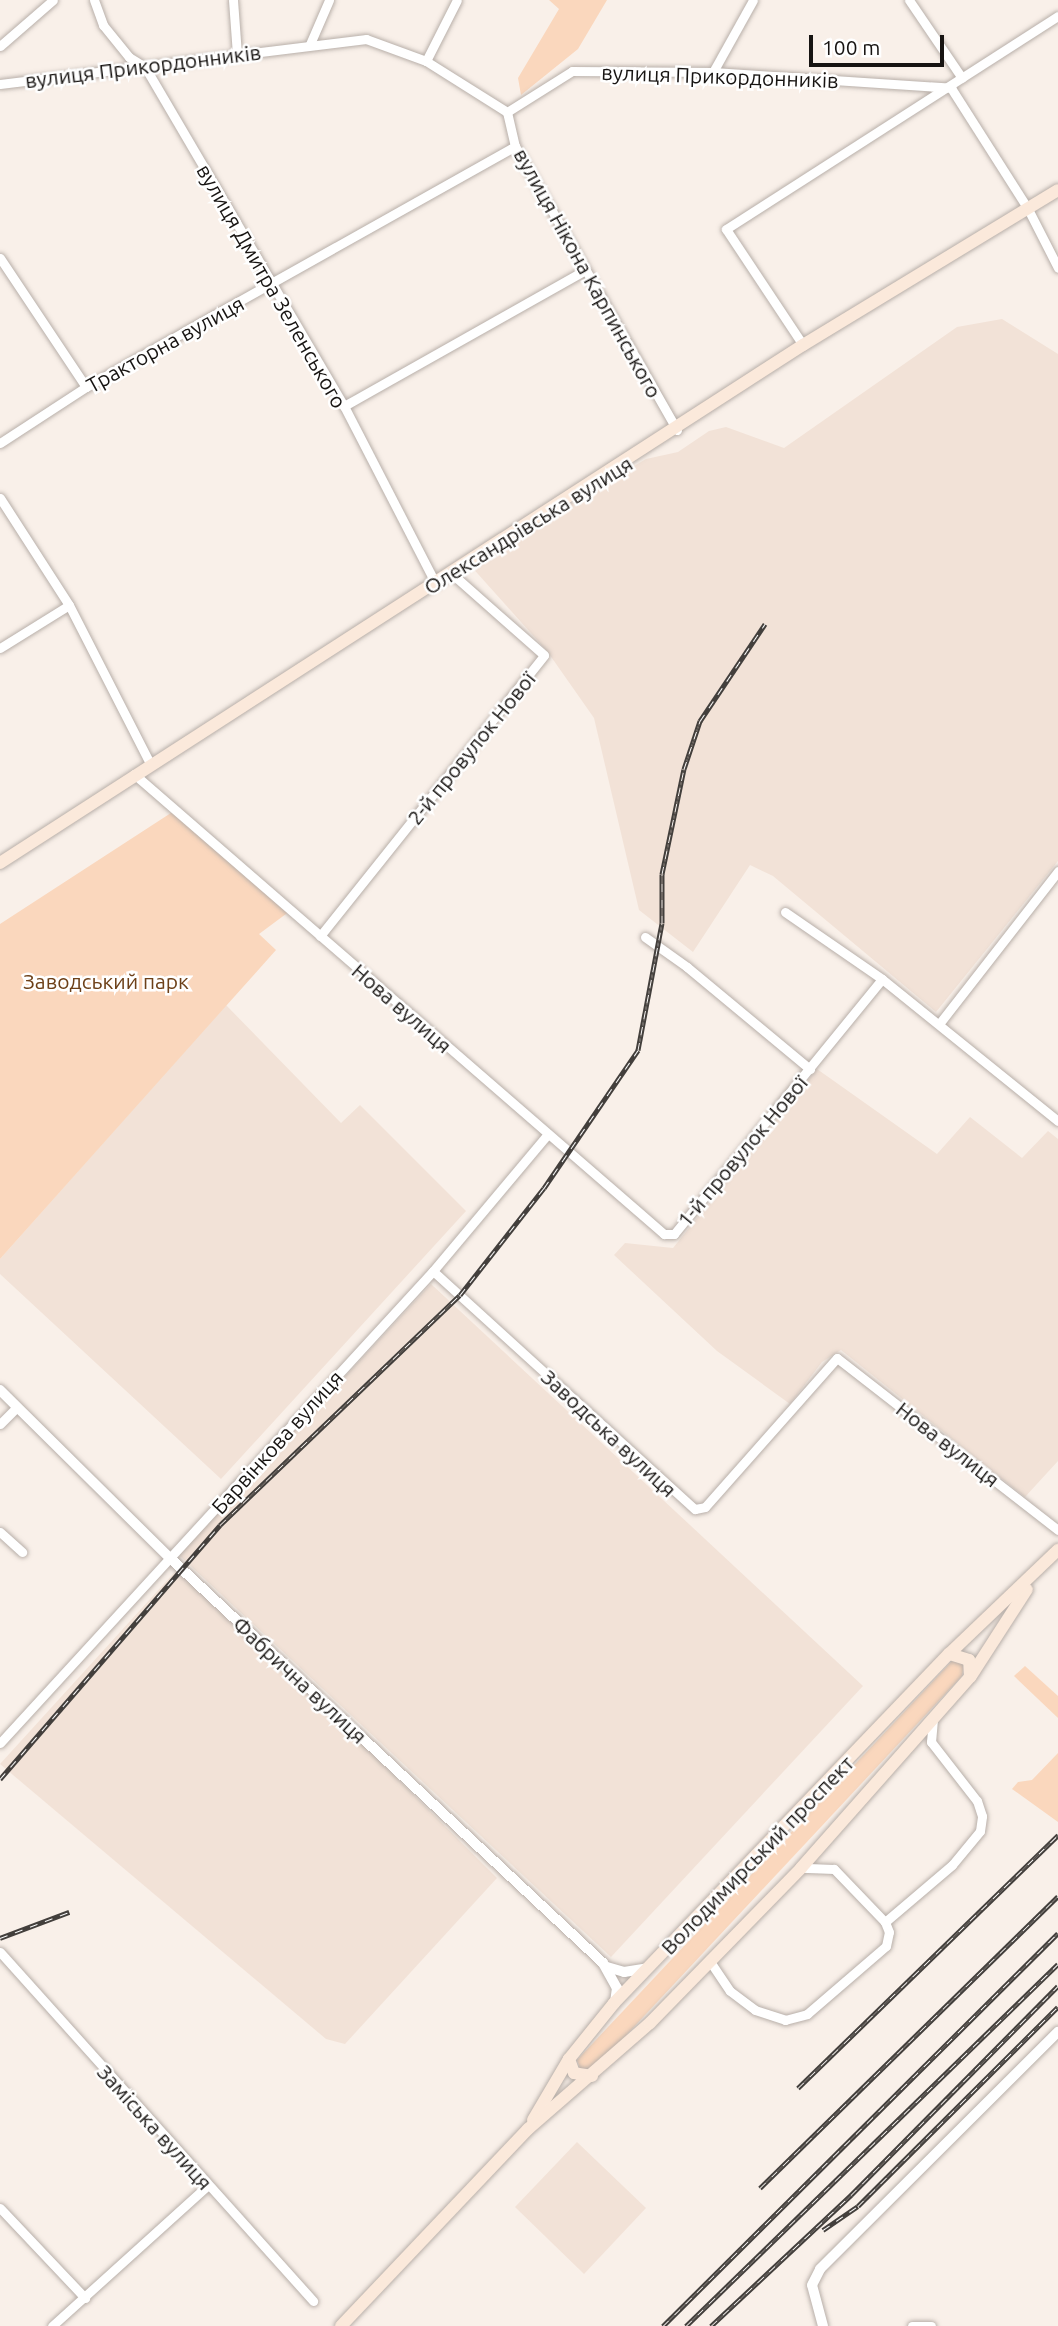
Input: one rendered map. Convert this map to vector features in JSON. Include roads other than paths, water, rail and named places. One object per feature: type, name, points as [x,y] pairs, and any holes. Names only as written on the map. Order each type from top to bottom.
[{"type":"main road","name":"Олександрівська вулиця","points":[[0,863],[150,763],[677,430],[803,345],[1058,190]]},
{"type":"main road","name":"Володимирський проспект","points":[[527,2129],[569,2059],[614,2003],[949,1654],[1037,1573],[1058,1550]]},
{"type":"main road","name":"Володимирський проспект","points":[[341,2326],[527,2129],[593,2076],[801,1868],[970,1678],[1037,1573]]},
{"type":"main road","points":[[949,1654],[969,1660],[970,1678]]},
{"type":"main road","points":[[569,2059],[573,2073],[593,2076]]},
{"type":"street","points":[[0,46],[53,0]]},
{"type":"street","name":"вулиця Дмитра Зеленського","points":[[94,0],[103,24],[129,57],[145,67],[270,285],[344,406],[436,583]]},
{"type":"street","points":[[233,0],[237,54]]},
{"type":"street","points":[[310,44],[329,0]]},
{"type":"street","points":[[426,61],[457,0]]},
{"type":"street","points":[[713,72],[753,0]]},
{"type":"street","points":[[909,0],[962,78]]},
{"type":"street","points":[[803,345],[726,229],[951,88],[962,78],[1058,16]]},
{"type":"street","name":"вулиця Прикордонників","points":[[0,84],[366,39],[426,61],[507,112],[572,71],[713,72],[951,88]]},
{"type":"street","points":[[951,88],[1028,209],[1058,268]]},
{"type":"street","name":"вулиця Нікона Карпинського","points":[[507,112],[515,146],[677,430]]},
{"type":"street","name":"Тракторна вулиця","points":[[0,443],[86,387],[515,146]]},
{"type":"street","points":[[0,258],[86,387]]},
{"type":"street","points":[[344,406],[585,270]]},
{"type":"street","points":[[0,498],[69,605],[150,763]]},
{"type":"street","name":"2-й провулок Нової","points":[[320,936],[544,655],[452,574]]},
{"type":"street","points":[[0,648],[69,605]]},
{"type":"street","name":"Нова вулиця","points":[[133,774],[654,1229],[674,1234]]},
{"type":"street","points":[[939,1024],[1058,871]]},
{"type":"street","points":[[785,912],[882,979],[1058,1121]]},
{"type":"street","name":"1-й провулок Нової","points":[[645,937],[687,967],[810,1069]]},
{"type":"street","name":"1-й провулок Нової","points":[[674,1234],[882,979]]},
{"type":"street","name":"Барвінкова вулиця","points":[[0,1743],[432,1271],[547,1135]]},
{"type":"street","name":"Заводська вулиця","points":[[432,1271],[695,1508],[705,1507],[837,1359]]},
{"type":"street","name":"Нова вулиця","points":[[837,1359],[1058,1530]]},
{"type":"street","name":"Фабрична вулиця","points":[[0,1390],[171,1559],[605,1965]]},
{"type":"street","points":[[0,1424],[17,1407]]},
{"type":"street","points":[[0,1532],[22,1552]]},
{"type":"street","points":[[885,1922],[952,1866],[980,1832],[982,1816],[977,1801],[931,1742],[933,1718]]},
{"type":"street","points":[[709,1960],[730,1991],[755,2010],[773,2019],[797,2017],[886,1946],[889,1932],[885,1922],[834,1869],[801,1868]]},
{"type":"street","name":"Заміська вулиця","points":[[0,1952],[207,2186],[313,2301]]},
{"type":"street","points":[[605,1965],[624,1972],[648,1968]]},
{"type":"street","points":[[605,1965],[615,1981],[614,2003]]},
{"type":"street","points":[[615,1981],[624,1972]]},
{"type":"street","points":[[823,2326],[812,2285],[820,2269],[1058,2032]]},
{"type":"street","points":[[52,2326],[207,2186]]},
{"type":"street","points":[[0,2208],[85,2298]]},
{"type":"street","points":[[912,2326],[931,2326]]},
{"type":"railway","points":[[0,1779],[220,1525],[460,1295],[544,1188],[638,1050],[662,923],[662,874],[684,769],[700,721],[765,624]]},
{"type":"railway","points":[[798,2088],[1058,1835]]},
{"type":"railway","points":[[760,2188],[1058,1896]]},
{"type":"railway","points":[[0,1938],[69,1912]]},
{"type":"railway","points":[[663,2326],[1058,1933]]},
{"type":"railway","points":[[686,2326],[1058,1964]]},
{"type":"railway","points":[[711,2326],[851,2195],[1058,1986]]},
{"type":"railway","points":[[823,2230],[858,2206],[1058,2007]]},
{"type":"park label","name":"Заводський парк","points":[[106,981]]}]
